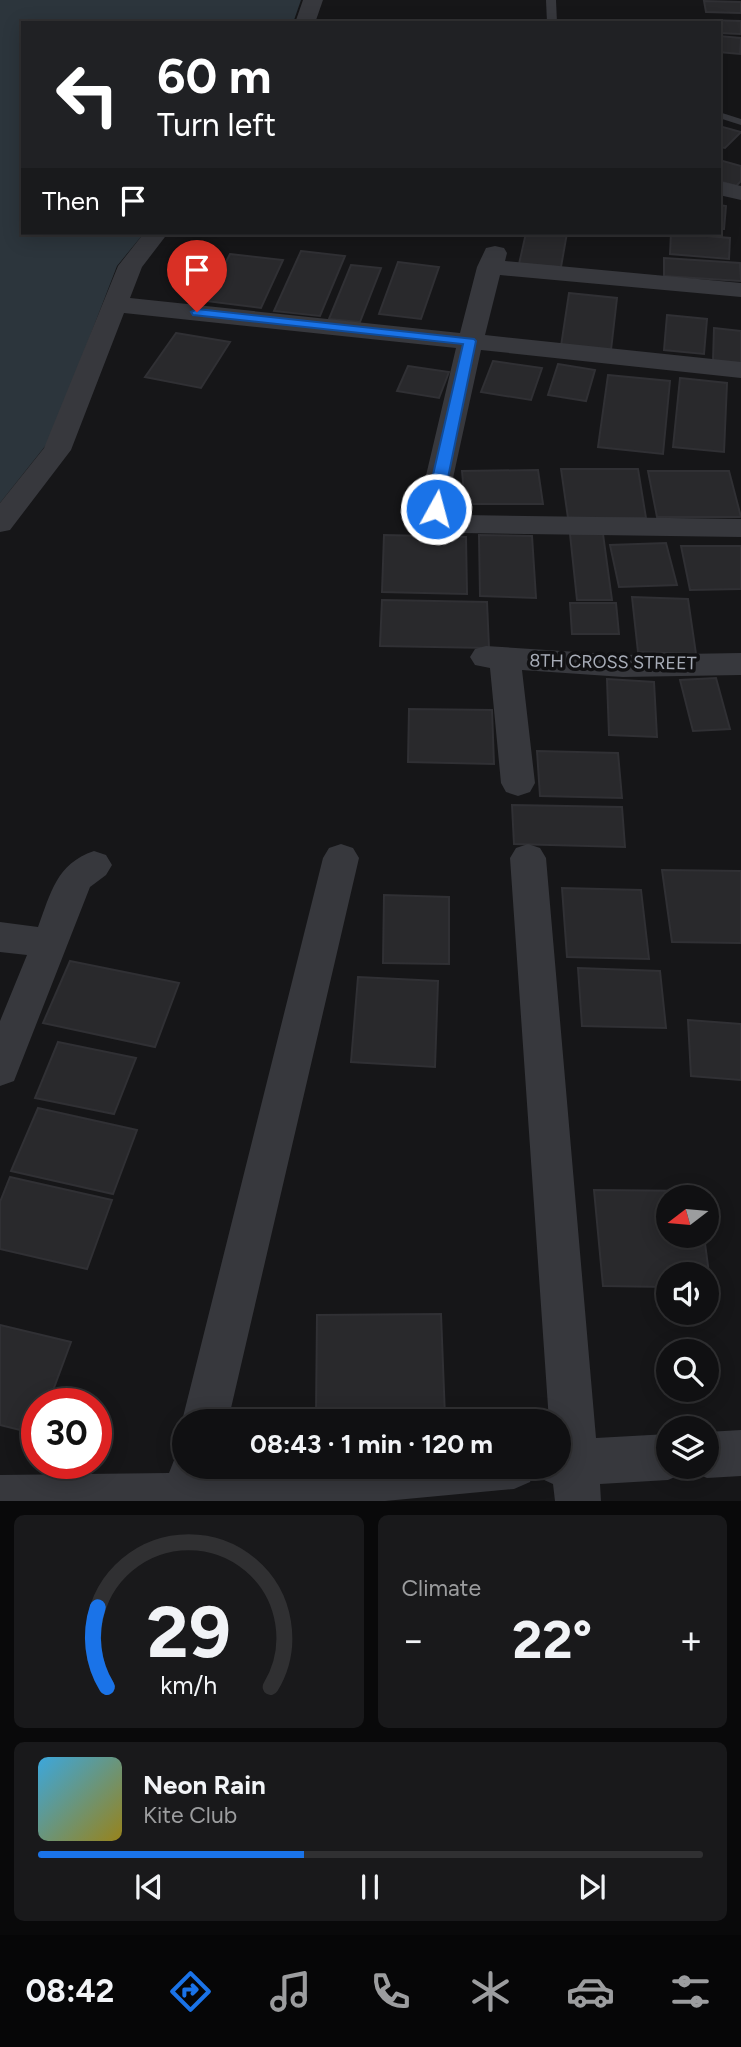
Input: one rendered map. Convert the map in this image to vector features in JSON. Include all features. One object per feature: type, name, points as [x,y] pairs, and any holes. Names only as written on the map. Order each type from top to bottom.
[{"type":"street","points":[[306,21],[313,0]]},
{"type":"street","points":[[721,188],[741,193]]},
{"type":"street","points":[[0,523],[57,450],[130,266],[154,235]]},
{"type":"street","points":[[741,290],[492,260],[470,341],[434,501],[436,509],[443,516],[463,524],[741,528]]},
{"type":"street","points":[[116,303],[741,370]]},
{"type":"street","name":"8TH CROSS STREET","points":[[518,783],[495,658],[623,666],[740,668]]},
{"type":"street","points":[[208,1409],[341,858]]},
{"type":"street","points":[[528,858],[566,1409]]},
{"type":"street","points":[[0,1069],[75,879],[94,865]]},
{"type":"street","points":[[0,937],[49,943]]},
{"type":"street","points":[[719,1454],[741,1453]]},
{"type":"street","points":[[571,1475],[656,1459]]},
{"type":"street","points":[[0,1499],[322,1479]]},
{"type":"lane","points":[[551,0],[552,21]]},
{"type":"lane","points":[[721,117],[741,122]]},
{"type":"shaded area","points":[[0,0],[301,0],[294,21],[21,21],[21,235],[142,235],[117,266],[50,440],[0,503]]},
{"type":"building","points":[[704,1],[741,2],[741,13],[706,12]]},
{"type":"building","points":[[709,20],[741,21],[741,34],[721,33],[721,21]]},
{"type":"building","points":[[721,36],[741,38],[740,54],[721,52]]},
{"type":"building","points":[[721,127],[741,132],[725,148],[721,147]]},
{"type":"building","points":[[721,161],[741,166],[741,181],[736,186],[721,182]]},
{"type":"building","points":[[721,205],[726,206],[724,229],[721,229]]},
{"type":"building","points":[[526,235],[567,235],[561,267],[519,264]]},
{"type":"building","points":[[671,235],[730,238],[729,259],[670,254]]},
{"type":"building","points":[[301,251],[345,256],[320,316],[274,311]]},
{"type":"building","points":[[230,254],[283,260],[261,308],[206,301]]},
{"type":"building","points":[[664,258],[740,263],[741,281],[664,276]]},
{"type":"building","points":[[398,262],[439,267],[421,319],[379,314]]},
{"type":"building","points":[[351,265],[381,268],[360,322],[329,319]]},
{"type":"building","points":[[569,293],[617,298],[611,350],[561,346]]},
{"type":"building","points":[[667,315],[707,319],[704,354],[664,350]]},
{"type":"building","points":[[714,328],[741,331],[741,364],[713,361]]},
{"type":"building","points":[[176,333],[230,342],[201,388],[145,377]]},
{"type":"building","points":[[493,361],[542,368],[531,400],[481,392]]},
{"type":"building","points":[[558,364],[595,370],[586,401],[548,395]]},
{"type":"building","points":[[408,366],[449,372],[439,398],[397,391]]},
{"type":"building","points":[[608,375],[670,381],[663,454],[598,447]]},
{"type":"building","points":[[680,378],[727,383],[724,452],[673,447]]},
{"type":"building","points":[[561,469],[638,469],[646,518],[568,518]]},
{"type":"building","points":[[538,470],[543,504],[465,504],[462,471]]},
{"type":"building","points":[[648,471],[729,471],[741,517],[657,517]]},
{"type":"building","points":[[570,534],[603,534],[612,600],[577,600]]},
{"type":"building","points":[[384,535],[466,537],[467,594],[382,592]]},
{"type":"building","points":[[479,535],[532,536],[536,598],[480,596]]},
{"type":"building","points":[[666,543],[677,585],[619,587],[610,545]]},
{"type":"building","points":[[681,546],[741,546],[741,589],[690,590]]},
{"type":"building","points":[[632,597],[688,599],[696,654],[638,652]]},
{"type":"building","points":[[382,600],[487,602],[489,648],[380,646]]},
{"type":"building","points":[[570,603],[616,603],[619,634],[572,634]]},
{"type":"building","points":[[716,678],[730,729],[693,731],[680,680]]},
{"type":"building","points":[[607,679],[654,682],[657,737],[609,735]]},
{"type":"building","points":[[409,709],[492,710],[494,764],[408,762]]},
{"type":"building","points":[[537,751],[618,753],[622,798],[540,796]]},
{"type":"building","points":[[512,805],[622,807],[625,847],[514,844]]},
{"type":"building","points":[[662,870],[741,871],[741,943],[672,942]]},
{"type":"building","points":[[562,888],[641,890],[649,959],[567,957]]},
{"type":"building","points":[[384,895],[449,897],[449,964],[383,963]]},
{"type":"building","points":[[70,961],[179,983],[155,1047],[43,1023]]},
{"type":"building","points":[[578,968],[660,971],[666,1028],[582,1026]]},
{"type":"building","points":[[358,977],[438,981],[435,1067],[351,1062]]},
{"type":"building","points":[[688,1020],[741,1024],[741,1080],[691,1076]]},
{"type":"building","points":[[58,1042],[136,1058],[114,1114],[35,1098]]},
{"type":"building","points":[[38,1108],[137,1130],[113,1194],[11,1171]]},
{"type":"building","points":[[10,1177],[112,1200],[87,1269],[0,1249],[0,1202]]},
{"type":"building","points":[[594,1190],[656,1191],[656,1248],[706,1248],[708,1262],[656,1262],[656,1287],[603,1286]]},
{"type":"building","points":[[441,1314],[445,1409],[316,1409],[317,1315]]},
{"type":"building","points":[[0,1325],[71,1342],[54,1388],[21,1388],[21,1430],[0,1425]]},
{"type":"route","points":[[197,312],[470,341],[434,501],[436,509]]}]
